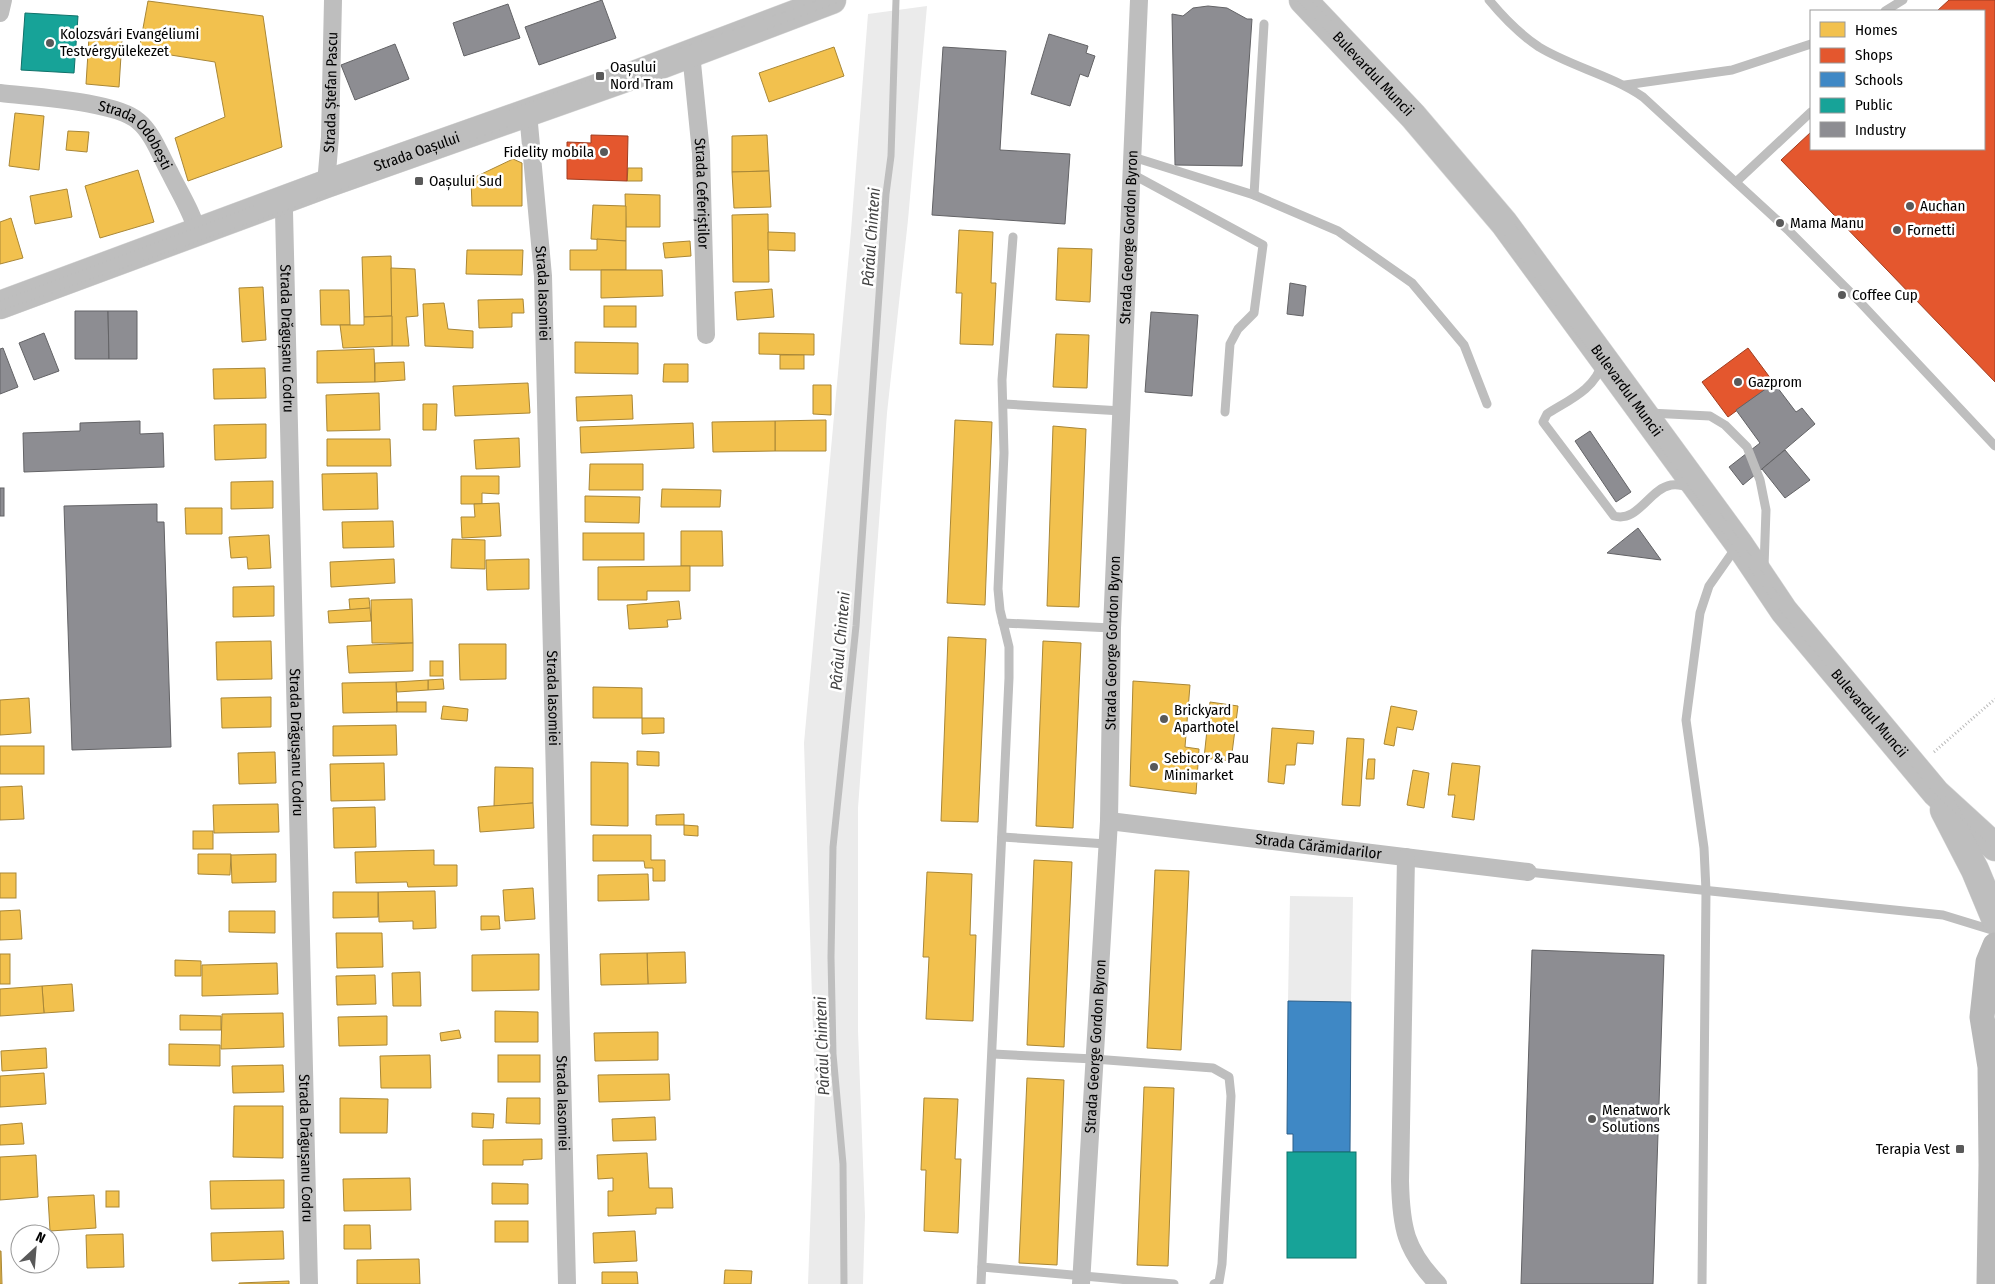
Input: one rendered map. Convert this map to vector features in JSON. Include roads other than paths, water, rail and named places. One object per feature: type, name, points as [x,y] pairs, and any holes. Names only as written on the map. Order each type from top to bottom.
[{"type":"main road","name":"Bulevardul Muncii","points":[[1303,0],[1413,116],[1504,223],[1739,544],[1784,612],[1936,793],[1995,847]]},
{"type":"main road","name":"Strada Oașului","points":[[0,305],[326,184],[692,53],[822,2]]},
{"type":"main road","name":"Bulevardul Muncii","points":[[1936,793],[1975,870],[1995,918]]},
{"type":"main road","points":[[1989,1284],[1992,1060],[1982,1016],[1988,962],[1995,945]]},
{"type":"street","points":[[0,13],[3,0]]},
{"type":"street","name":"Strada Ștefan Pascu","points":[[326,184],[330,137],[333,0]]},
{"type":"street","name":"Strada George Gordon Byron","points":[[1081,1280],[1109,821],[1112,628],[1140,0]]},
{"type":"street","name":"Strada Ceferiștilor","points":[[692,53],[702,153],[706,335]]},
{"type":"street","name":"Strada Odobești","points":[[0,94],[104,106],[124,113],[138,121],[151,138],[197,232]]},
{"type":"street","name":"Strada Iasomiei","points":[[528,113],[543,276],[567,1284]]},
{"type":"street","name":"Strada Drăgușanu Codru","points":[[281,201],[284,211],[309,1284]]},
{"type":"street","name":"Strada Cărămidarilor","points":[[1109,821],[1528,872]]},
{"type":"street","points":[[1406,857],[1401,1216],[1410,1248],[1423,1268],[1438,1284]]},
{"type":"lane","points":[[1489,0],[1515,27],[1538,46],[1625,85],[1643,97],[1736,182],[1851,293],[1995,446]]},
{"type":"lane","points":[[1887,10],[1904,0]]},
{"type":"lane","points":[[1254,195],[1264,24]]},
{"type":"lane","points":[[1625,85],[1732,70],[1810,44]]},
{"type":"lane","points":[[1736,182],[1810,113]]},
{"type":"lane","points":[[1133,166],[1254,195],[1338,231],[1412,283],[1464,345],[1487,404]]},
{"type":"lane","points":[[1133,166],[1263,245],[1254,313],[1238,329],[1230,344],[1225,412]]},
{"type":"lane","points":[[981,1284],[1009,663],[1009,647],[1000,610],[998,589],[1004,453],[1002,380],[1013,236]]},
{"type":"lane","points":[[1603,358],[1598,375],[1591,384],[1547,414],[1543,422],[1614,516],[1622,518],[1629,516],[1663,489],[1671,485],[1689,487],[1700,492]]},
{"type":"lane","points":[[1004,404],[1122,411]]},
{"type":"lane","points":[[1644,414],[1710,416],[1725,425],[1747,447],[1760,480],[1766,510],[1764,574],[1762,578]]},
{"type":"lane","points":[[1702,1284],[1706,891],[1704,848],[1686,720],[1700,613],[1709,586],[1739,544]]},
{"type":"lane","points":[[1003,623],[1112,628]]},
{"type":"lane","points":[[1002,837],[1107,844]]},
{"type":"lane","points":[[1528,872],[1943,915],[1995,931]]},
{"type":"lane","points":[[992,1054],[1213,1068],[1229,1076],[1232,1096],[1222,1264],[1219,1282],[1214,1284]]},
{"type":"lane","points":[[982,1267],[1081,1280],[1174,1284]]},
{"type":"waterway","name":"Pârâul Chinteni","points":[[844,1284],[843,1164],[833,1054],[831,957],[833,847],[856,626],[886,194],[891,156],[896,0]]},
{"type":"tram line","points":[[0,301],[600,76],[819,0]]},
{"type":"tram line","points":[[0,311],[284,211],[844,0]]},
{"type":"tram line","points":[[1297,0],[1369,76],[1447,163],[1499,228],[1782,613],[1935,794],[1995,850]]},
{"type":"tram line","points":[[1311,0],[1419,111],[1510,218],[1788,608],[1876,713]]},
{"type":"place","name":"Kolozsvári Evangéliumi Testvérgyülekezet","points":[[50,43]]},
{"type":"place","name":"Oașului Nord Tram","points":[[600,76]]},
{"type":"place","name":"Fidelity mobila","points":[[604,152]]},
{"type":"place","name":"Oașului Sud","points":[[419,181]]},
{"type":"place","name":"Auchan","points":[[1910,206]]},
{"type":"place","name":"Mama Manu","points":[[1780,223]]},
{"type":"place","name":"Fornetti","points":[[1897,230]]},
{"type":"place","name":"Coffee Cup","points":[[1842,295]]},
{"type":"place","name":"Gazprom","points":[[1738,382]]},
{"type":"place","name":"Brickyard Aparthotel","points":[[1164,719]]},
{"type":"place","name":"Sebicor & Pau Minimarket","points":[[1154,767]]},
{"type":"place","name":"Menatwork Solutions","points":[[1592,1119]]},
{"type":"place","name":"Terapia Vest","points":[[1960,1149]]}]
